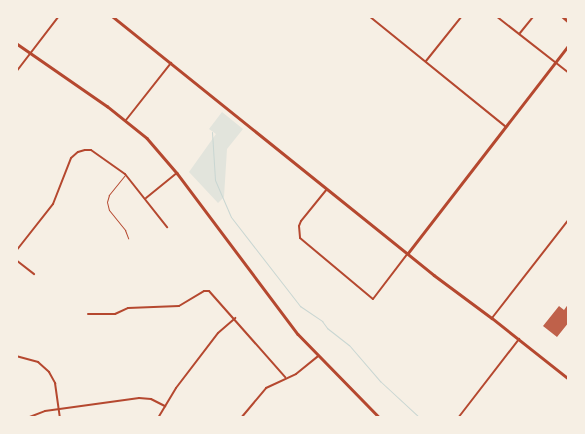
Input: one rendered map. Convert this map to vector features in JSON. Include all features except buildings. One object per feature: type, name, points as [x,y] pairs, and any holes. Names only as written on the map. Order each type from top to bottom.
[{"type":"street","points":[[16,72],[59,16]]},
{"type":"street","points":[[112,16],[461,296],[569,379]]},
{"type":"street","points":[[368,16],[506,127]]},
{"type":"street","points":[[426,62],[462,16]]},
{"type":"street","points":[[496,16],[569,73]]},
{"type":"street","points":[[519,34],[534,16]]},
{"type":"street","points":[[562,16],[569,22]]},
{"type":"street","points":[[16,43],[126,120],[146,138],[177,173],[298,334],[380,418]]},
{"type":"street","points":[[327,189],[301,221],[299,226],[300,238],[373,299],[569,45]]},
{"type":"street","points":[[126,120],[170,63]]},
{"type":"street","points":[[16,251],[52,204],[71,158],[78,152],[91,150],[126,174],[167,227]]},
{"type":"street","points":[[146,199],[177,173]]},
{"type":"street","points":[[492,318],[569,218]]},
{"type":"street","points":[[16,260],[34,274]]},
{"type":"street","points":[[88,314],[115,314],[128,308],[180,306],[204,291],[214,294],[285,377]]},
{"type":"street","points":[[158,418],[218,333],[235,318]]},
{"type":"street","points":[[458,418],[519,339]]},
{"type":"street","points":[[16,356],[38,362],[49,372],[54,382],[60,418]]},
{"type":"street","points":[[241,418],[266,388],[305,368],[318,356]]},
{"type":"street","points":[[27,418],[58,408],[139,398],[151,399],[165,406]]},
{"type":"lane","points":[[126,174],[109,194],[107,202],[109,210],[125,230],[128,238]]},
{"type":"shaded area","points":[[222,112],[243,129],[227,149],[224,197],[218,203],[189,172],[216,134],[209,129]]},
{"type":"waterway","points":[[212,132],[215,180],[231,217],[300,306],[322,321],[327,328],[349,345],[380,381],[420,418]]}]
